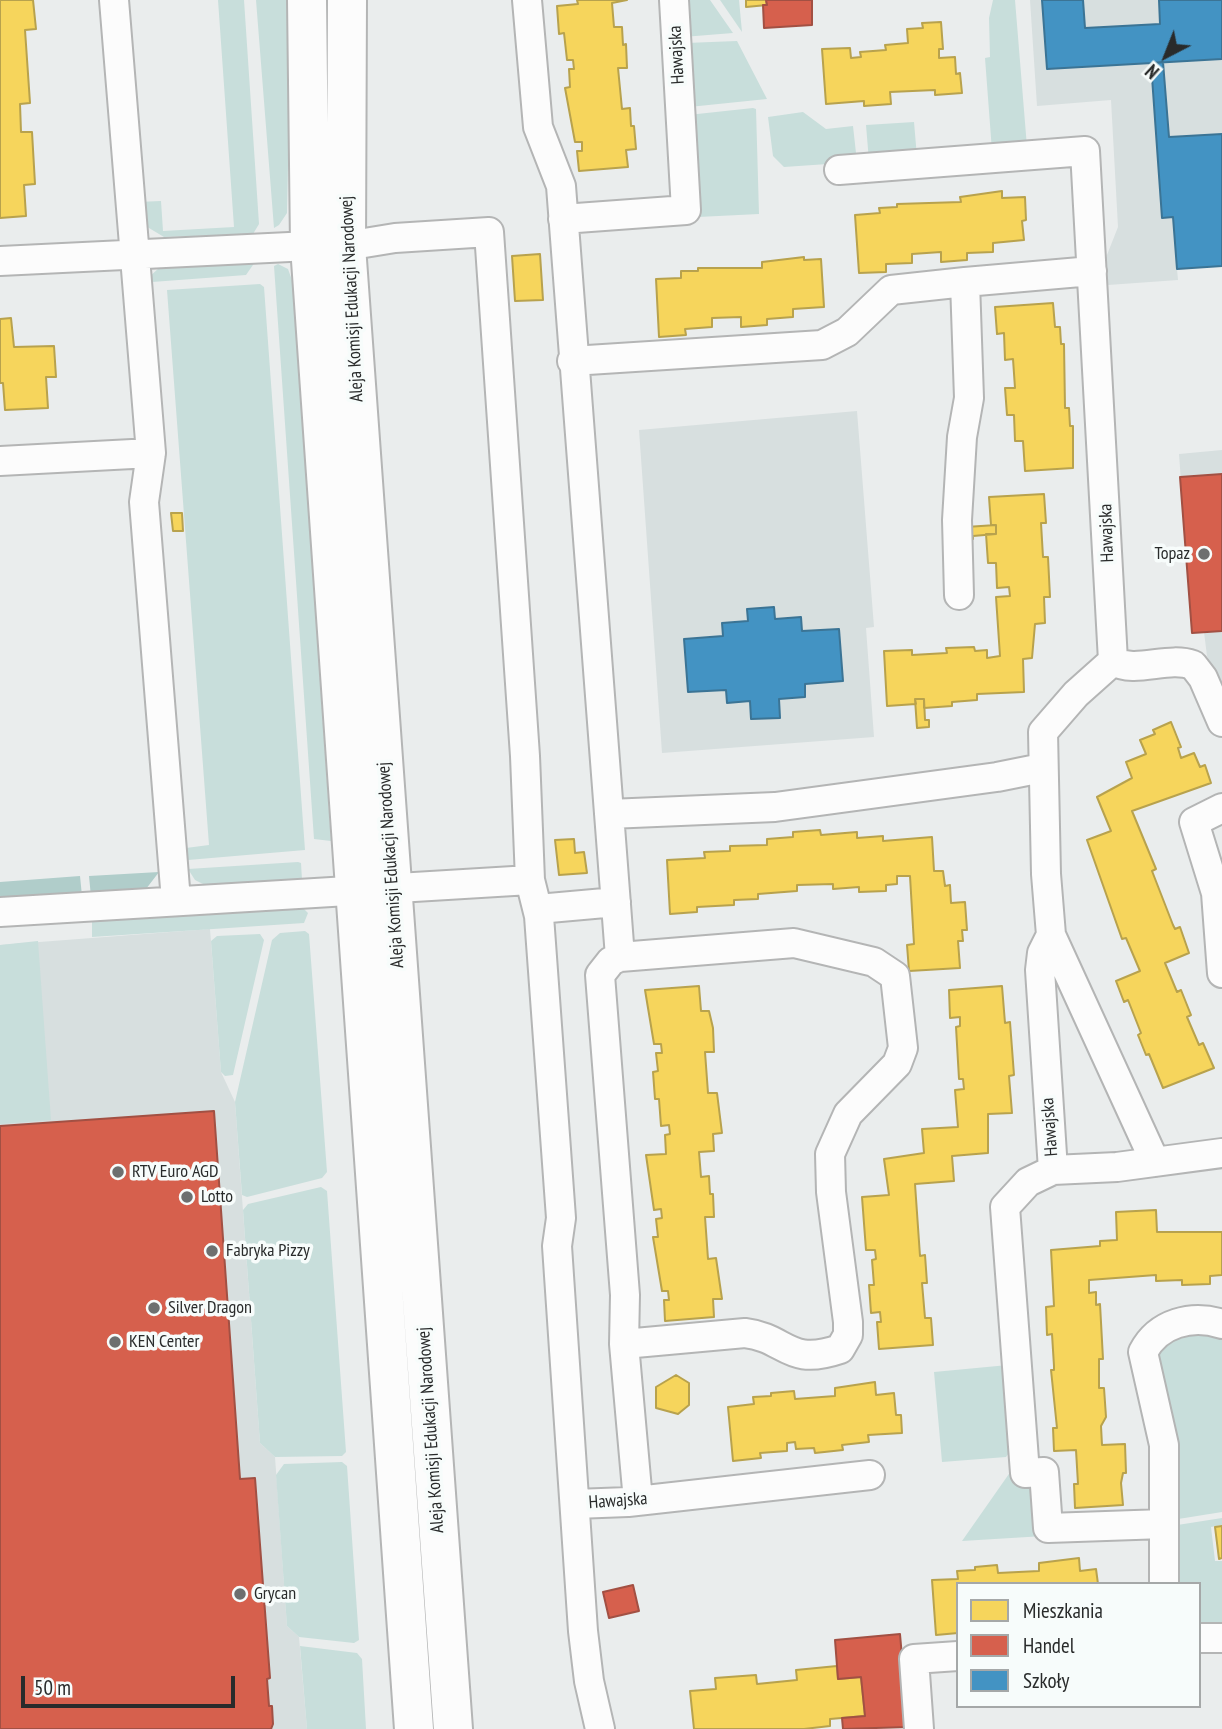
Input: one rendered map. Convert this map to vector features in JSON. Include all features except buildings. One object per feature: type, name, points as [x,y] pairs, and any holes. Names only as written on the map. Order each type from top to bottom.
[{"type":"main road","name":"Aleja Komisji Edukacji Narodowej","points":[[307,0],[328,246],[393,889],[453,1729]]},
{"type":"main road","name":"Aleja Komisji Edukacji Narodowej","points":[[347,0],[328,246],[354,891],[414,1729]]},
{"type":"street","points":[[114,0],[151,453],[144,502],[176,901]]},
{"type":"street","points":[[527,0],[538,127],[561,186],[572,361],[620,957]]},
{"type":"street","name":"Hawajska","points":[[563,219],[685,210],[674,0]]},
{"type":"street","name":"Hawajska","points":[[839,170],[1085,150],[1113,661],[1076,694],[1043,732],[1042,768],[1051,935],[1042,953],[1040,970],[1053,1170],[1028,1182],[1005,1207],[1025,1473],[1044,1472],[1048,1528],[1164,1524]]},
{"type":"street","points":[[0,261],[328,246],[395,238],[489,232],[524,744],[530,880],[538,908],[561,1218],[557,1245],[583,1630],[593,1707],[600,1729]]},
{"type":"street","points":[[572,361],[822,345],[847,332],[891,290],[1092,271]]},
{"type":"street","points":[[958,595],[958,498],[962,437],[969,398],[965,282]]},
{"type":"street","points":[[0,461],[151,453]]},
{"type":"street","points":[[1113,661],[1125,666],[1173,662],[1193,665],[1203,678],[1222,722]]},
{"type":"street","points":[[609,814],[775,807],[998,777],[1042,768]]},
{"type":"street","points":[[1222,808],[1194,822],[1216,893],[1222,973]]},
{"type":"street","points":[[0,912],[530,880]]},
{"type":"street","points":[[538,908],[616,902]]},
{"type":"street","points":[[1051,935],[1155,1162]]},
{"type":"street","points":[[624,1344],[745,1333],[757,1334],[788,1351],[807,1355],[840,1349],[848,1335],[848,1322],[831,1192],[830,1154],[848,1114],[897,1064],[903,1048],[895,976],[874,961],[794,943],[620,957],[611,961],[600,975],[625,1295],[624,1344],[638,1501]]},
{"type":"street","points":[[1053,1170],[1155,1162],[1222,1153]]},
{"type":"street","points":[[1164,1582],[1164,1446],[1143,1352],[1150,1339],[1175,1323],[1201,1319],[1222,1324]]},
{"type":"street","name":"Hawajska","points":[[575,1504],[638,1501],[870,1475]]},
{"type":"street","points":[[1201,1638],[1222,1638]]},
{"type":"street","points":[[919,1729],[914,1659],[956,1656]]},
{"type":"shaded area","points":[[218,0],[244,0],[259,224],[253,234],[164,237],[144,225],[137,202],[161,201],[163,231],[234,227]]},
{"type":"shaded area","points":[[256,0],[287,0],[290,70],[287,213],[274,228]]},
{"type":"shaded area","points":[[684,0],[710,0],[733,33],[683,37]]},
{"type":"shaded area","points":[[720,0],[739,0],[742,32]]},
{"type":"shaded area","points":[[993,0],[1015,0],[1027,147],[992,151],[985,58],[990,57],[989,18]]},
{"type":"shaded area","points":[[1030,0],[1222,0],[1222,266],[1177,269],[1178,280],[1108,285],[1105,260],[1118,227],[1111,100],[1037,106]]},
{"type":"shaded area","points":[[737,41],[767,99],[689,107],[686,43]]},
{"type":"shaded area","points":[[756,109],[759,214],[698,217],[688,115]]},
{"type":"shaded area","points":[[803,112],[826,129],[853,126],[857,162],[784,167],[773,156],[768,117]]},
{"type":"shaded area","points":[[914,122],[917,157],[869,161],[866,125]]},
{"type":"shaded area","points":[[255,262],[246,275],[152,282],[148,278],[159,268]]},
{"type":"shaded area","points":[[278,264],[288,269],[293,283],[331,841],[314,839],[274,266]]},
{"type":"shaded area","points":[[260,284],[264,287],[305,850],[188,860],[186,848],[209,845],[167,290]]},
{"type":"shaded area","points":[[857,411],[874,627],[866,628],[874,737],[662,753],[639,430]]},
{"type":"shaded area","name":"Topaz","points":[[1222,450],[1222,689],[1207,656],[1204,632],[1192,633],[1179,454]]},
{"type":"shaded area","points":[[301,863],[302,880],[209,887],[195,880],[188,869]]},
{"type":"shaded area","points":[[159,872],[146,889],[91,897],[89,876]]},
{"type":"shaded area","points":[[80,876],[82,896],[0,902],[0,882]]},
{"type":"shaded area","points":[[302,907],[308,913],[304,923],[92,937],[92,921]]},
{"type":"shaded area","name":"KEN Center","points":[[210,929],[221,1072],[235,1102],[260,1443],[275,1457],[287,1626],[299,1637],[307,1729],[0,1729],[0,945]]},
{"type":"shaded area","points":[[305,931],[309,934],[327,1172],[322,1178],[247,1197],[242,1195],[235,1102],[272,940],[280,933]]},
{"type":"shaded area","points":[[260,934],[264,940],[233,1075],[225,1076],[221,1072],[211,941],[217,936]]},
{"type":"shaded area","points":[[38,941],[51,1120],[0,1124],[0,945]]},
{"type":"shaded area","points":[[321,1187],[327,1191],[346,1452],[342,1456],[275,1457],[260,1443],[243,1210],[248,1204]]},
{"type":"shaded area","points":[[1200,1329],[1222,1338],[1222,1512],[1172,1520],[1154,1350],[1163,1340]]},
{"type":"shaded area","points":[[1008,1365],[1015,1445],[1006,1457],[942,1462],[934,1372]]},
{"type":"shaded area","points":[[342,1462],[347,1466],[359,1640],[354,1643],[299,1637],[287,1626],[276,1475],[284,1464]]},
{"type":"shaded area","points":[[1011,1471],[1038,1481],[1044,1536],[962,1541]]},
{"type":"shaded area","points":[[1222,1518],[1222,1525],[1211,1527],[1215,1561],[1222,1561],[1222,1630],[1201,1630],[1201,1582],[1172,1582],[1171,1526]]},
{"type":"shaded area","points":[[300,1646],[357,1653],[362,1659],[366,1729],[307,1729]]},
{"type":"place","name":"Topaz","points":[[1204,554]]},
{"type":"place","name":"RTV Euro AGD","points":[[118,1172]]},
{"type":"place","name":"Lotto","points":[[187,1197]]},
{"type":"place","name":"Fabryka Pizzy","points":[[212,1251]]},
{"type":"place","name":"Silver Dragon","points":[[154,1308]]},
{"type":"place","name":"KEN Center","points":[[115,1342]]},
{"type":"place","name":"Grycan","points":[[240,1594]]}]
